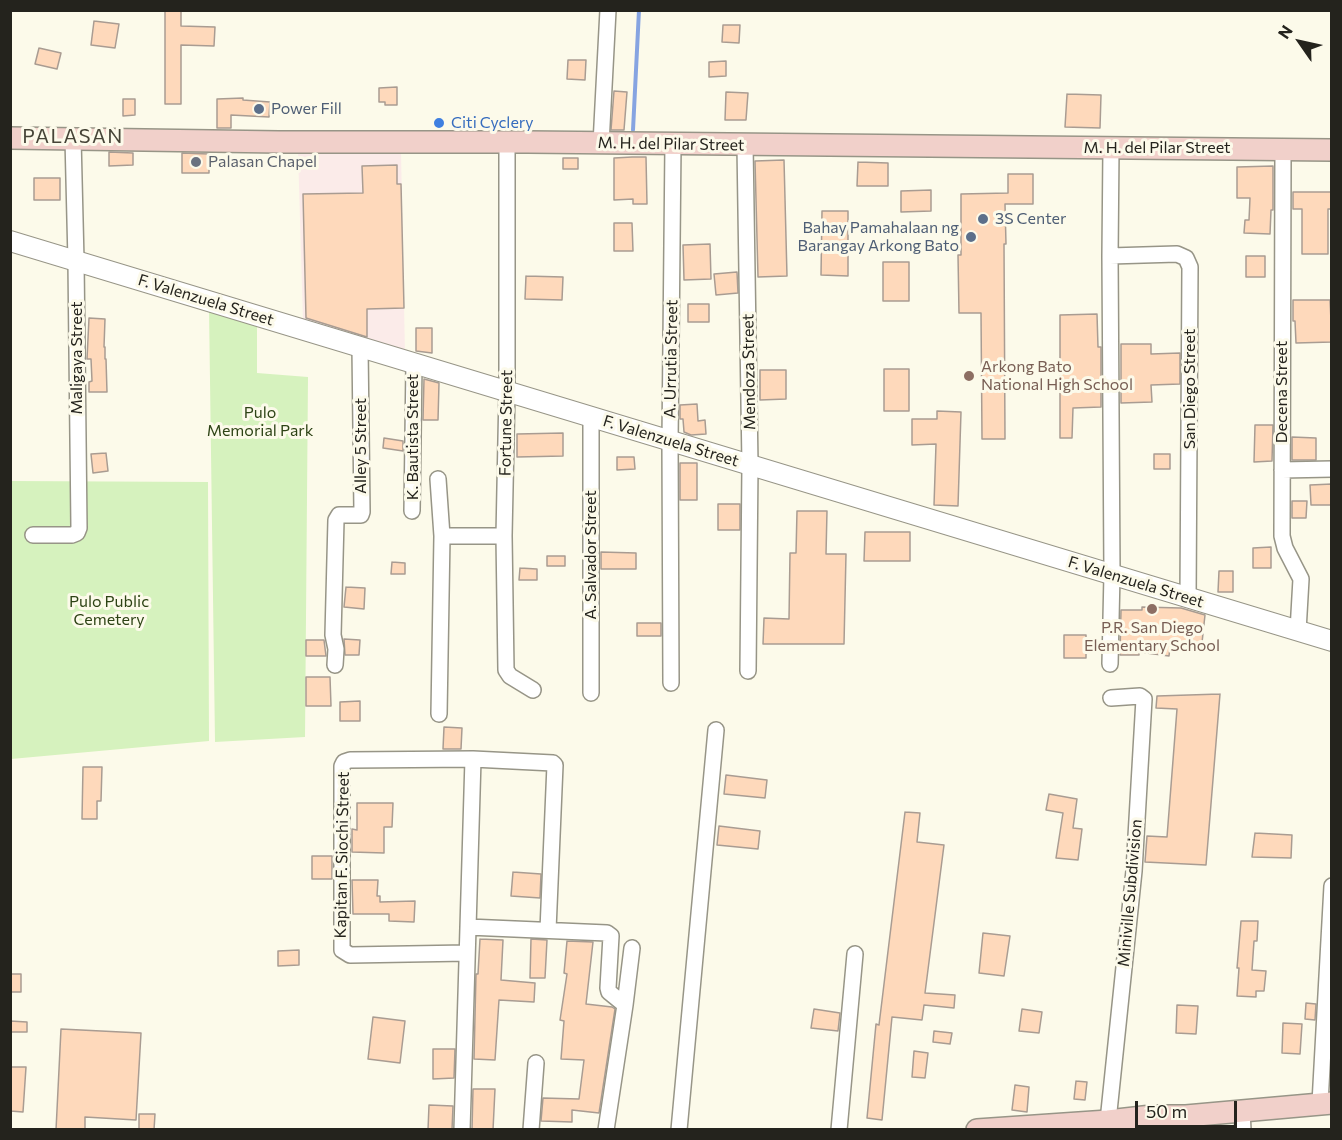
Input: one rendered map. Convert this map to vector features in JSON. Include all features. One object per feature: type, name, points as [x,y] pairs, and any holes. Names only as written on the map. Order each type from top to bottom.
[{"type":"main road","name":"M. H. del Pilar Street","points":[[10,138],[1332,150]]},
{"type":"main road","points":[[977,1130],[1152,1116],[1243,1120],[1326,1103]]},
{"type":"street","points":[[601,144],[608,10]]},
{"type":"street","name":"Maligaya Street","points":[[33,535],[72,535],[77,533],[79,528],[73,138]]},
{"type":"street","name":"Fortune Street","points":[[507,142],[507,392],[504,536],[506,670],[510,676],[533,690]]},
{"type":"street","name":"A. Urrutia Street","points":[[671,682],[670,441],[673,144]]},
{"type":"street","name":"Mendoza Street","points":[[745,145],[750,465],[748,671]]},
{"type":"street","points":[[1110,664],[1112,574],[1111,148]]},
{"type":"street","name":"Decena Street","points":[[1283,149],[1283,543],[1301,579],[1298,631]]},
{"type":"street","name":"F. Valenzuela Street","points":[[10,241],[1332,641]]},
{"type":"street","name":"San Diego Street","points":[[1110,256],[1178,254],[1186,258],[1190,267],[1188,598]]},
{"type":"street","name":"Alley 5 Street","points":[[335,665],[336,649],[333,635],[336,520],[339,515],[361,515],[362,512],[360,347]]},
{"type":"street","name":"K. Bautista Street","points":[[412,511],[414,363]]},
{"type":"street","name":"A. Salvador Street","points":[[591,417],[591,693]]},
{"type":"street","points":[[1282,470],[1332,469]]},
{"type":"street","points":[[438,479],[442,536],[439,714]]},
{"type":"street","points":[[442,536],[504,536]]},
{"type":"street","name":"Miniville Subdivision","points":[[1108,1121],[1134,871],[1144,699],[1140,696],[1111,698]]},
{"type":"street","points":[[679,1130],[716,730]]},
{"type":"street","points":[[462,1130],[473,759]]},
{"type":"street","name":"Kapitan F. Siochi Street","points":[[467,953],[350,955],[342,950],[342,766],[344,762],[350,760],[473,759],[550,762],[555,765],[548,930]]},
{"type":"street","points":[[1326,1103],[1332,886]]},
{"type":"street","points":[[468,927],[609,934],[611,936],[608,988],[609,992],[625,1005]]},
{"type":"street","points":[[606,1130],[632,948]]},
{"type":"street","points":[[839,1130],[855,954]]},
{"type":"street","points":[[531,1130],[536,1063]]},
{"type":"shaded area","points":[[298,151],[401,152],[405,354],[303,322]]},
{"type":"green space","name":"Pulo Memorial Park","points":[[209,308],[257,322],[257,373],[308,377],[305,737],[215,742]]},
{"type":"green space","name":"Pulo Public Cemetery","points":[[11,481],[208,482],[209,741],[11,759]]},
{"type":"building","points":[[165,10],[181,10],[181,26],[215,27],[214,46],[181,45],[181,104],[165,104]]},
{"type":"building","points":[[94,21],[119,24],[115,48],[91,45]]},
{"type":"building","points":[[723,25],[740,25],[739,43],[722,42]]},
{"type":"building","points":[[39,48],[61,53],[57,69],[35,64]]},
{"type":"building","points":[[568,60],[586,60],[585,80],[567,79]]},
{"type":"building","points":[[726,61],[726,76],[709,77],[709,62]]},
{"type":"building","points":[[397,87],[397,105],[385,105],[385,102],[379,102],[379,88]]},
{"type":"building","points":[[614,91],[627,92],[624,130],[611,130]]},
{"type":"building","points":[[726,92],[748,93],[746,120],[725,120]]},
{"type":"building","points":[[1067,94],[1101,95],[1100,128],[1065,127]]},
{"type":"building","points":[[243,98],[243,100],[270,102],[269,117],[231,115],[231,128],[217,128],[217,99]]},
{"type":"building","points":[[123,99],[135,99],[135,115],[123,116]]},
{"type":"building","points":[[109,152],[133,153],[133,165],[109,166]]},
{"type":"building","name":"Palasan Chapel","points":[[182,153],[209,154],[209,173],[182,173]]},
{"type":"building","points":[[646,157],[647,204],[633,204],[633,199],[614,200],[614,158]]},
{"type":"building","points":[[563,158],[578,158],[578,169],[563,169]]},
{"type":"building","points":[[784,160],[787,276],[758,277],[755,161]]},
{"type":"building","points":[[858,162],[888,163],[888,186],[857,186]]},
{"type":"building","points":[[397,165],[397,184],[401,184],[404,308],[367,309],[367,337],[306,318],[303,194],[363,193],[362,166]]},
{"type":"building","points":[[1273,166],[1273,210],[1271,210],[1270,234],[1244,233],[1245,220],[1249,220],[1250,198],[1237,198],[1237,167]]},
{"type":"building","points":[[1008,174],[1033,174],[1033,204],[1005,204],[1005,439],[982,439],[981,313],[959,313],[958,255],[961,255],[961,194],[1008,193]]},
{"type":"building","points":[[34,178],[60,178],[60,200],[34,200]]},
{"type":"building","points":[[931,190],[931,211],[901,212],[901,191]]},
{"type":"building","points":[[1293,192],[1332,192],[1332,209],[1328,209],[1328,254],[1302,254],[1302,209],[1293,209]]},
{"type":"building","points":[[822,211],[848,211],[848,276],[821,275]]},
{"type":"building","points":[[614,223],[632,223],[633,251],[614,251]]},
{"type":"building","points":[[710,244],[711,279],[684,280],[683,245]]},
{"type":"building","points":[[1246,256],[1265,256],[1265,277],[1246,277]]},
{"type":"building","points":[[883,262],[909,262],[909,301],[883,301]]},
{"type":"building","points":[[737,272],[738,293],[716,295],[714,274]]},
{"type":"building","points":[[526,276],[563,277],[562,300],[525,299]]},
{"type":"building","points":[[1293,300],[1330,300],[1332,342],[1296,343]]},
{"type":"building","points":[[688,304],[709,304],[709,322],[688,322]]},
{"type":"building","points":[[1097,314],[1098,347],[1101,347],[1101,407],[1073,408],[1072,438],[1060,438],[1060,315]]},
{"type":"building","points":[[89,318],[105,319],[107,392],[89,392],[89,382],[92,381],[91,359],[87,359]]},
{"type":"building","points":[[416,328],[432,328],[432,353],[416,351]]},
{"type":"building","points":[[1121,344],[1151,344],[1151,354],[1180,353],[1180,384],[1151,385],[1152,402],[1121,403]]},
{"type":"building","points":[[884,369],[909,369],[909,411],[884,411]]},
{"type":"building","points":[[760,370],[786,370],[786,399],[760,400]]},
{"type":"building","points":[[424,379],[439,383],[438,420],[423,420]]},
{"type":"building","points":[[697,404],[698,421],[705,420],[706,434],[691,435],[684,432],[683,419],[680,419],[680,405]]},
{"type":"building","points":[[937,411],[961,412],[958,506],[934,505],[936,444],[912,445],[912,419],[937,419]]},
{"type":"building","points":[[1255,425],[1273,425],[1272,461],[1254,462]]},
{"type":"building","points":[[563,433],[563,456],[517,457],[517,434]]},
{"type":"building","points":[[1292,437],[1316,438],[1316,460],[1292,460]]},
{"type":"building","points":[[384,438],[403,441],[403,451],[383,448]]},
{"type":"building","points":[[106,453],[108,471],[93,473],[91,454]]},
{"type":"building","points":[[1154,454],[1170,454],[1170,469],[1154,469]]},
{"type":"building","points":[[617,457],[634,457],[635,469],[617,470]]},
{"type":"building","points":[[680,463],[697,463],[697,500],[680,500]]},
{"type":"building","points":[[1332,484],[1332,505],[1311,505],[1310,485]]},
{"type":"building","points":[[1292,501],[1307,501],[1306,518],[1292,518]]},
{"type":"building","points":[[718,504],[740,504],[740,530],[718,530]]},
{"type":"building","points":[[797,511],[827,511],[826,554],[846,554],[844,644],[763,644],[764,618],[789,619],[790,553],[796,553]]},
{"type":"building","points":[[865,532],[910,532],[910,561],[864,561]]},
{"type":"building","points":[[1271,547],[1271,568],[1253,568],[1253,548]]},
{"type":"building","points":[[601,552],[636,553],[636,569],[601,569]]},
{"type":"building","points":[[547,556],[565,556],[565,566],[547,566]]},
{"type":"building","points":[[392,562],[405,563],[405,574],[391,574]]},
{"type":"building","points":[[520,568],[537,569],[537,580],[519,580]]},
{"type":"building","points":[[1219,571],[1233,571],[1233,592],[1218,592]]},
{"type":"building","points":[[346,587],[365,588],[364,609],[344,607]]},
{"type":"building","points":[[1142,607],[1181,608],[1205,615],[1201,652],[1170,648],[1169,656],[1139,652],[1139,655],[1120,655],[1121,610],[1142,610]]},
{"type":"building","points":[[637,623],[661,623],[661,636],[637,636]]},
{"type":"building","points":[[1064,635],[1086,635],[1086,658],[1064,658]]},
{"type":"building","points":[[344,639],[360,640],[359,655],[345,655]]},
{"type":"building","points":[[306,640],[324,640],[326,656],[306,656]]},
{"type":"building","points":[[306,677],[330,677],[331,706],[306,706]]},
{"type":"building","points":[[1220,694],[1206,865],[1145,862],[1147,836],[1167,837],[1177,709],[1156,708],[1157,696]]},
{"type":"building","points":[[360,701],[360,721],[340,721],[340,702]]},
{"type":"building","points":[[444,727],[462,728],[461,749],[443,749]]},
{"type":"building","points":[[83,767],[102,767],[101,801],[97,801],[97,819],[82,819]]},
{"type":"building","points":[[726,775],[767,780],[765,798],[724,794]]},
{"type":"building","points":[[1049,794],[1077,799],[1073,828],[1082,829],[1078,860],[1056,858],[1063,813],[1046,810]]},
{"type":"building","points":[[357,803],[393,803],[392,827],[384,827],[384,853],[352,852],[352,829],[357,830]]},
{"type":"building","points":[[905,812],[920,813],[917,842],[944,845],[925,993],[955,995],[954,1008],[924,1005],[922,1020],[892,1017],[882,1120],[867,1118],[876,1024],[879,1025]]},
{"type":"building","points":[[719,826],[760,831],[758,849],[717,845]]},
{"type":"building","points":[[1255,833],[1292,835],[1291,858],[1252,857]]},
{"type":"building","points":[[312,856],[332,856],[332,879],[312,879]]},
{"type":"building","points":[[513,872],[541,874],[540,898],[511,896]]},
{"type":"building","points":[[352,880],[378,880],[377,896],[380,896],[380,902],[415,901],[414,922],[389,921],[389,914],[353,914]]},
{"type":"building","points":[[1241,921],[1258,921],[1252,970],[1266,971],[1264,991],[1256,991],[1256,997],[1237,996]]},
{"type":"building","points":[[983,933],[1010,936],[1004,976],[979,973]]},
{"type":"building","points":[[480,939],[503,940],[501,980],[535,983],[534,1002],[499,1000],[495,1060],[474,1059],[476,974],[478,974]]},
{"type":"building","points":[[531,939],[547,940],[545,978],[530,978]]},
{"type":"building","points":[[567,941],[593,942],[586,1004],[615,1009],[599,1113],[572,1110],[572,1122],[541,1121],[543,1098],[579,1099],[584,1060],[561,1059],[564,1021],[560,1020],[567,974],[564,973]]},
{"type":"building","points":[[299,950],[299,965],[278,966],[278,951]]},
{"type":"building","points":[[10,974],[21,974],[21,992],[10,992]]},
{"type":"building","points":[[1306,1003],[1316,1004],[1315,1020],[1305,1019]]},
{"type":"building","points":[[1177,1005],[1198,1006],[1196,1034],[1176,1033]]},
{"type":"building","points":[[814,1009],[840,1013],[838,1031],[811,1028]]},
{"type":"building","points":[[1022,1009],[1042,1012],[1039,1033],[1019,1031]]},
{"type":"building","points":[[373,1017],[405,1021],[400,1063],[368,1059]]},
{"type":"building","points":[[10,1021],[27,1022],[27,1032],[10,1032]]},
{"type":"building","points":[[1283,1023],[1302,1024],[1300,1054],[1282,1053]]},
{"type":"building","points":[[61,1029],[141,1033],[136,1120],[85,1117],[85,1130],[56,1130]]},
{"type":"building","points":[[934,1031],[952,1033],[950,1044],[933,1042]]},
{"type":"building","points":[[433,1049],[455,1049],[454,1078],[433,1079]]},
{"type":"building","points":[[914,1051],[928,1053],[925,1078],[912,1077]]},
{"type":"building","points":[[10,1067],[26,1067],[23,1112],[10,1111]]},
{"type":"building","points":[[1076,1081],[1087,1082],[1085,1100],[1074,1099]]},
{"type":"building","points":[[1015,1085],[1029,1087],[1027,1112],[1012,1110]]},
{"type":"building","points":[[473,1089],[495,1089],[493,1130],[472,1130]]},
{"type":"building","points":[[429,1105],[453,1106],[452,1130],[428,1130]]},
{"type":"building","points":[[139,1114],[155,1114],[154,1130],[139,1130]]},
{"type":"waterway","points":[[633,130],[639,10]]},
{"type":"place","name":"Power Fill","points":[[259,109]]},
{"type":"place","name":"Citi Cyclery","points":[[439,123]]},
{"type":"place","name":"Palasan Chapel","points":[[196,162]]},
{"type":"place","name":"3S Center","points":[[983,219]]},
{"type":"place","name":"Bahay Pamahalaan ng Barangay Arkong Bato","points":[[971,237]]},
{"type":"place","name":"Arkong Bato National High School","points":[[969,376]]},
{"type":"place","name":"P.R. San Diego Elementary School","points":[[1152,609]]},
{"type":"district","name":"PALASAN","points":[[73,136]]}]
